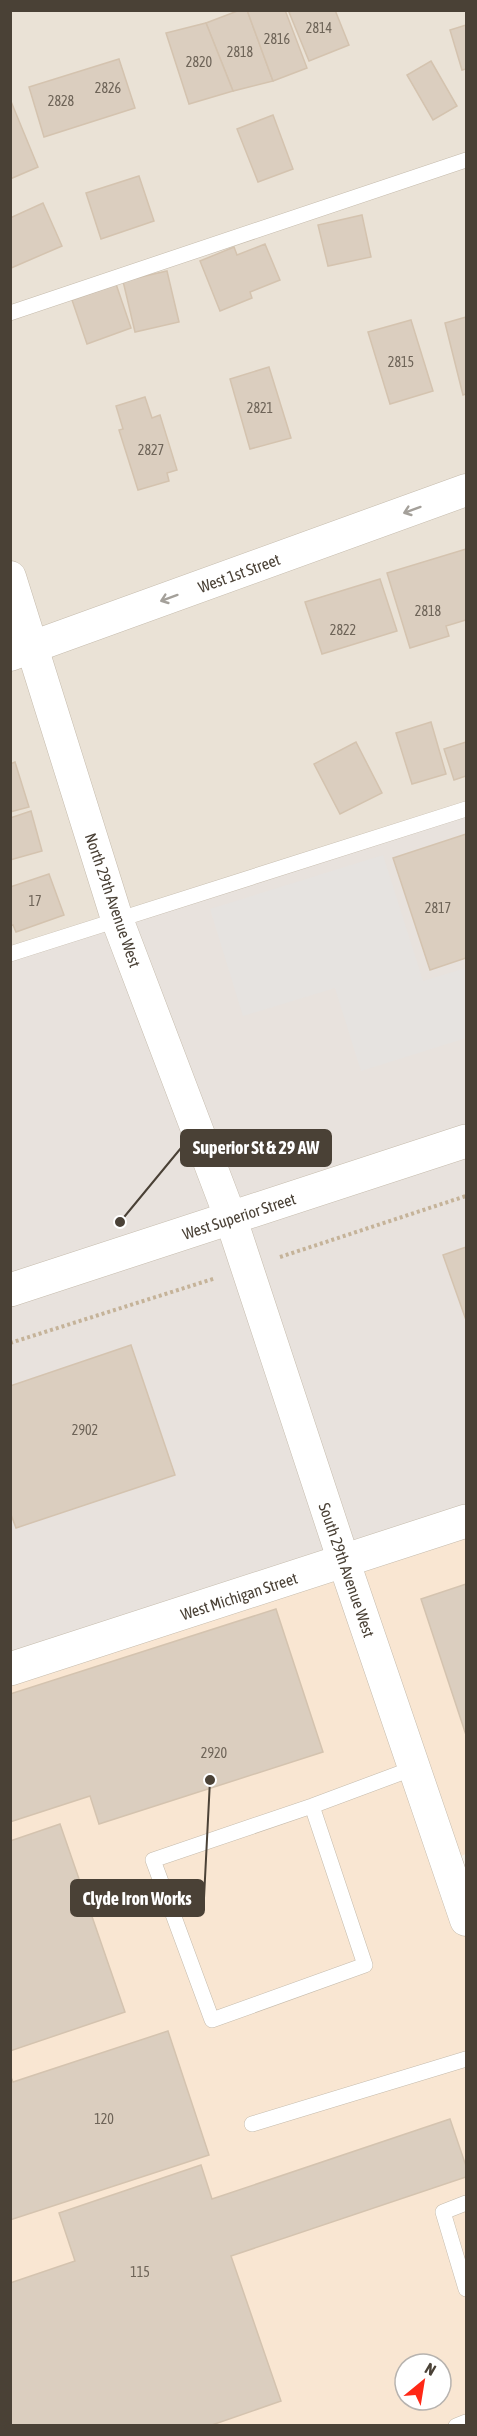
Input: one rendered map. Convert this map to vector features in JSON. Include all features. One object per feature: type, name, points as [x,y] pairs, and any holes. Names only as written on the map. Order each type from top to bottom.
[{"type":"street","name":"West 1st Street","points":[[21,652],[466,490]]},
{"type":"street","name":"North 29th Avenue West","points":[[10,577],[21,652],[117,919],[231,1219]]},
{"type":"street","name":"West Superior Street","points":[[10,1290],[466,1141]]},
{"type":"street","name":"South 29th Avenue West","points":[[231,1219],[344,1562],[466,1920]]},
{"type":"street","name":"West Michigan Street","points":[[10,1669],[466,1521]]},
{"type":"lane","points":[[10,313],[466,160]]},
{"type":"lane","points":[[10,954],[466,809]]},
{"type":"lane","points":[[312,1806],[366,1965],[212,2020],[153,1860],[312,1806],[414,1768]]},
{"type":"lane","points":[[252,2124],[466,2058]]},
{"type":"lane","points":[[466,2203],[443,2212],[466,2289]]},
{"type":"lane","points":[[456,2426],[466,2422]]},
{"type":"shaded area","points":[[11,11],[466,11],[466,810],[11,955]]},
{"type":"shaded area","points":[[466,809],[466,1521],[11,1669],[10,954]]},
{"type":"shaded area","points":[[383,855],[423,981],[466,968],[466,1038],[361,1071],[335,988],[243,1016],[210,909]]},
{"type":"shaded area","points":[[466,1521],[466,1854],[447,1861],[466,1920],[466,2425],[11,2425],[10,1669]]},
{"type":"building","points":[[240,10],[247,10],[273,81],[233,91],[206,23]]},
{"type":"building","points":[[247,10],[285,10],[307,68],[273,81]]},
{"type":"building","points":[[293,10],[335,10],[349,45],[309,61],[289,12]]},
{"type":"building","points":[[206,23],[233,91],[189,104],[166,33]]},
{"type":"building","points":[[466,25],[466,69],[462,70],[450,30]]},
{"type":"building","points":[[119,59],[135,108],[44,137],[29,87]]},
{"type":"building","points":[[431,61],[457,106],[433,120],[407,75]]},
{"type":"building","points":[[10,99],[38,167],[10,179]]},
{"type":"building","points":[[273,115],[293,169],[258,182],[237,129]]},
{"type":"building","points":[[139,176],[154,221],[101,239],[86,193]]},
{"type":"building","points":[[43,203],[62,246],[11,268],[10,218]]},
{"type":"building","points":[[362,215],[371,257],[328,266],[318,225]]},
{"type":"building","points":[[265,244],[280,280],[250,292],[252,298],[220,311],[200,261],[234,247],[237,255]]},
{"type":"building","points":[[167,271],[179,322],[135,332],[123,281]]},
{"type":"building","points":[[116,284],[131,328],[87,344],[72,300]]},
{"type":"building","points":[[466,317],[466,394],[463,395],[445,323]]},
{"type":"building","points":[[411,320],[433,391],[390,404],[368,332]]},
{"type":"building","points":[[269,367],[291,438],[250,449],[230,379]]},
{"type":"building","points":[[145,397],[152,418],[160,415],[177,470],[167,473],[169,481],[138,490],[119,430],[123,429],[116,406]]},
{"type":"building","points":[[466,549],[466,620],[446,626],[449,636],[410,648],[387,573]]},
{"type":"building","points":[[380,579],[397,631],[322,654],[305,602]]},
{"type":"building","points":[[431,722],[446,774],[412,784],[396,733]]},
{"type":"building","points":[[356,742],[382,793],[340,814],[314,764]]},
{"type":"building","points":[[466,742],[466,776],[454,780],[444,749]]},
{"type":"building","points":[[15,762],[29,807],[10,812],[10,764]]},
{"type":"building","points":[[31,811],[42,851],[10,860],[10,818]]},
{"type":"building","points":[[466,834],[466,958],[430,970],[393,858]]},
{"type":"building","points":[[49,874],[64,915],[16,932],[13,925],[10,926],[10,887]]},
{"type":"building","points":[[466,1247],[466,1320],[443,1255]]},
{"type":"building","points":[[131,1345],[175,1475],[16,1528],[10,1512],[10,1386]]},
{"type":"building","points":[[466,1584],[466,1735],[421,1599]]},
{"type":"building","points":[[276,1609],[323,1752],[99,1824],[90,1796],[10,1822],[10,1694]]},
{"type":"building","points":[[60,1824],[125,2012],[10,2051],[10,1841]]},
{"type":"building","points":[[168,2031],[209,2155],[10,2220],[10,2075],[13,2082]]},
{"type":"building","points":[[450,2119],[466,2166],[466,2177],[231,2256],[281,2401],[209,2426],[10,2426],[10,2283],[75,2261],[59,2213],[201,2165],[212,2199]]},
{"type":"place","name":"Superior St & 29 AW","points":[[120,1222]]},
{"type":"place","name":"Clyde Iron Works","points":[[210,1780]]}]
